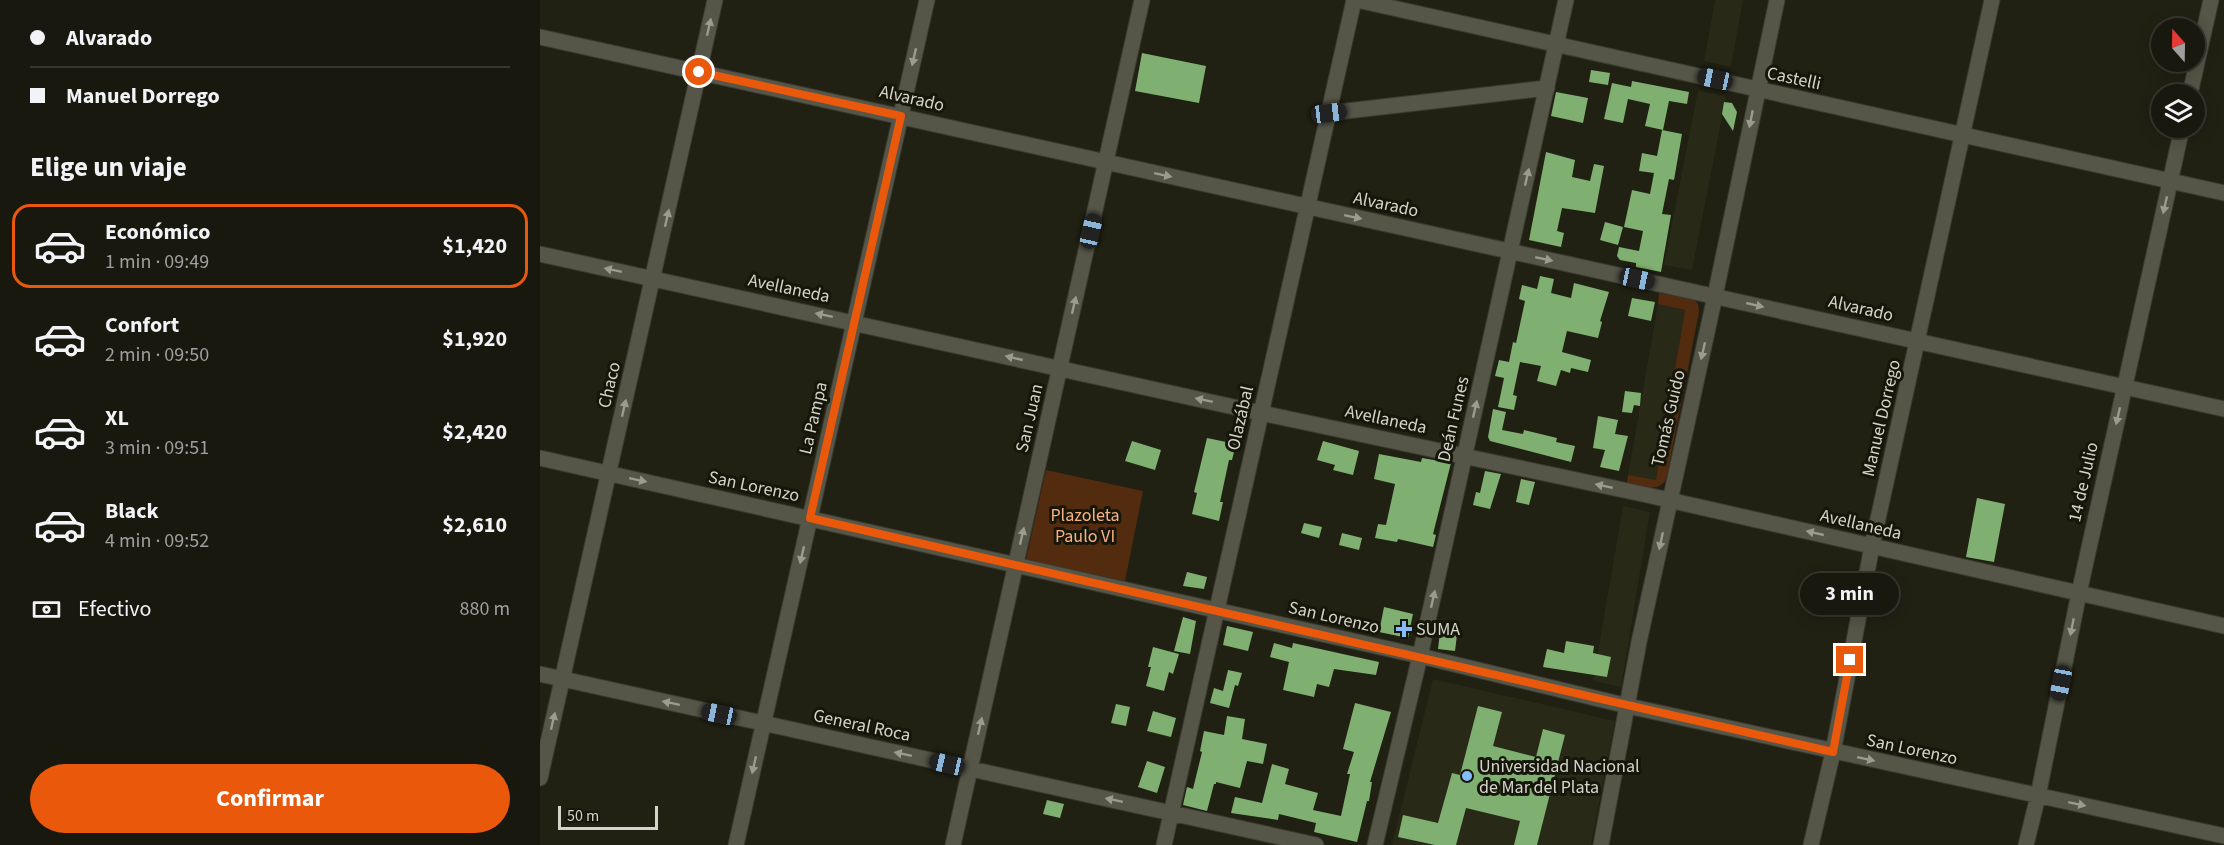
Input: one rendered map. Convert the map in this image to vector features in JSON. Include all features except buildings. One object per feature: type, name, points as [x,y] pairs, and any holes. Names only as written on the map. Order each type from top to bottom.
[{"type":"street","name":"Chaco","points":[[540,778],[716,0]]},
{"type":"street","name":"La Pampa","points":[[736,845],[927,0]]},
{"type":"street","name":"San Juan","points":[[953,845],[1142,0]]},
{"type":"street","name":"Castelli","points":[[1355,0],[2224,193]]},
{"type":"street","name":"Olazábal","points":[[1164,845],[1355,0]]},
{"type":"street","name":"Deán Funes","points":[[1375,845],[1420,656],[1566,0]]},
{"type":"street","name":"Tomás Guido","points":[[1601,845],[1670,500],[1777,0]]},
{"type":"street","name":"Manuel Dorrego","points":[[1811,845],[1833,752],[1872,546],[1992,0]]},
{"type":"street","points":[[2192,84],[2211,0]]},
{"type":"street","name":"Alvarado","points":[[540,37],[2224,409]]},
{"type":"street","points":[[1329,113],[1547,88]]},
{"type":"street","name":"14 de Julio","points":[[2026,845],[2180,138]]},
{"type":"street","name":"Avellaneda","points":[[540,254],[1261,413],[1670,500],[2224,626]]},
{"type":"street","name":"San Lorenzo","points":[[540,458],[1420,656],[1628,706],[2224,836]]},
{"type":"street","name":"General Roca","points":[[540,674],[1316,845]]},
{"type":"shaded area","points":[[1715,0],[1743,0],[1731,67],[1704,61]]},
{"type":"shaded area","points":[[1698,90],[1726,97],[1692,270],[1664,265]]},
{"type":"shaded area","points":[[1658,304],[1685,310],[1656,481],[1628,475]]},
{"type":"shaded area","points":[[1623,506],[1650,512],[1621,687],[1593,681]]},
{"type":"shaded area","points":[[1433,679],[1615,721],[1591,845],[1392,845]]},
{"type":"green space","points":[[1659,293],[1695,300],[1699,312],[1666,480],[1658,486],[1648,488],[1627,483],[1628,475],[1656,480],[1685,310],[1658,304]]},
{"type":"green space","name":"Plazoleta Paulo VI","points":[[1046,470],[1143,491],[1125,581],[1026,560]]},
{"type":"place","name":"SUMA","points":[[1404,629]]},
{"type":"place","name":"Universidad Nacional de Mar del Plata","points":[[1467,776]]},
{"type":"route","points":[[699,72],[901,116],[810,518],[1833,752],[1850,660]]}]
